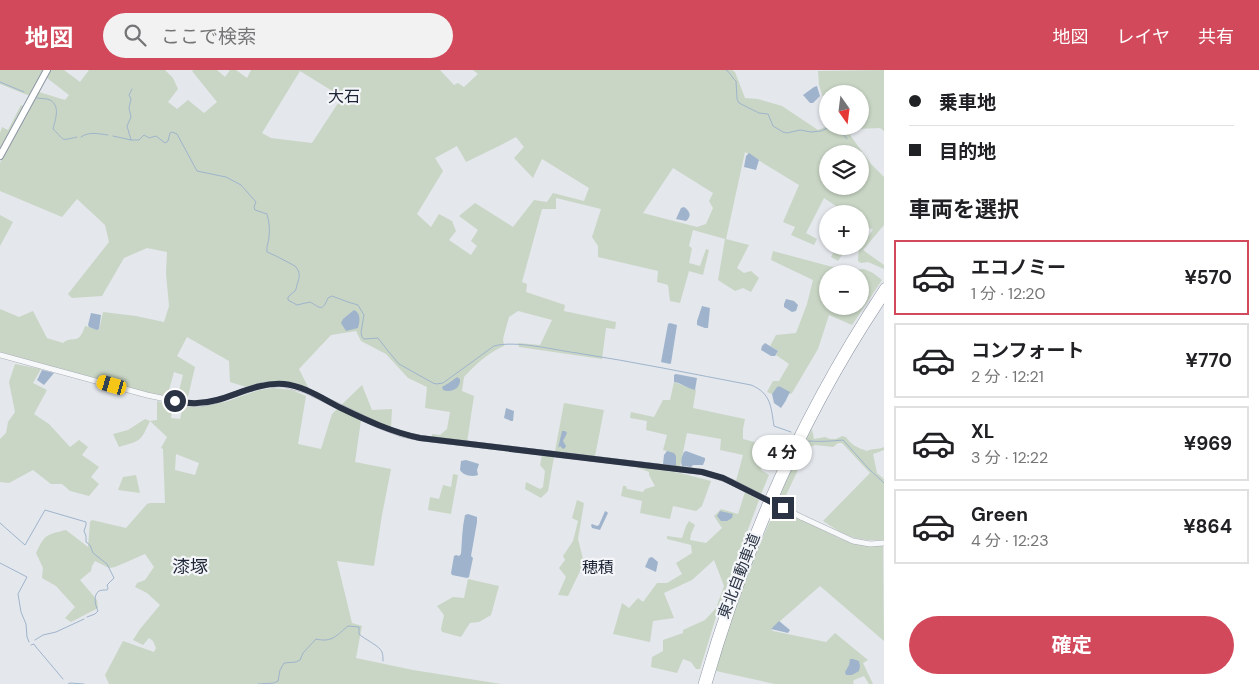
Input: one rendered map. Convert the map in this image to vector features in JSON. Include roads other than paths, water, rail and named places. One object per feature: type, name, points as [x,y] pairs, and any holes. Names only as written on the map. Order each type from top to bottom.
[{"type":"highway","points":[[0,156],[47,70]]},
{"type":"highway","name":"東北自動車道","points":[[702,684],[742,564],[786,461],[824,385],[884,287]]},
{"type":"highway","name":"東北自動車道","points":[[708,684],[741,581],[790,464],[829,388],[884,297]]},
{"type":"street","points":[[0,355],[147,395],[185,403],[200,404],[262,386],[283,384],[305,390],[401,434],[420,438],[695,471],[730,481],[853,541],[861,544],[884,543]]},
{"type":"water","points":[[817,86],[819,97],[813,103],[810,103],[803,95]]},
{"type":"water","points":[[749,153],[759,160],[756,170],[744,167],[746,156]]},
{"type":"water","points":[[684,207],[690,214],[688,219],[686,221],[676,219],[681,208]]},
{"type":"water","points":[[786,299],[794,301],[798,305],[796,311],[792,312],[784,307]]},
{"type":"water","points":[[702,306],[710,308],[708,328],[697,325]]},
{"type":"water","points":[[354,310],[359,315],[358,328],[346,331],[341,323]]},
{"type":"water","points":[[91,313],[101,315],[99,329],[97,330],[88,325]]},
{"type":"water","points":[[668,324],[677,325],[670,364],[661,362]]},
{"type":"water","points":[[765,343],[778,351],[775,356],[771,356],[761,350]]},
{"type":"water","points":[[42,370],[54,373],[44,385],[37,380]]},
{"type":"water","points":[[674,375],[697,378],[695,390],[674,382]]},
{"type":"water","points":[[457,377],[460,379],[460,382],[457,388],[443,390],[442,387]]},
{"type":"water","points":[[779,386],[790,392],[781,408],[774,403],[772,394]]},
{"type":"water","points":[[506,408],[514,411],[513,421],[504,418]]},
{"type":"water","points":[[562,431],[567,433],[563,441],[566,446],[563,449],[560,446],[558,448]]},
{"type":"water","points":[[667,451],[674,453],[676,456],[675,466],[663,464],[664,455]]},
{"type":"water","points":[[686,451],[705,458],[703,465],[682,466],[682,457]]},
{"type":"water","points":[[466,460],[479,464],[478,475],[468,476],[460,470],[461,461]]},
{"type":"water","points":[[605,511],[608,513],[600,530],[592,528],[592,524],[599,525]]},
{"type":"water","points":[[720,511],[733,514],[732,518],[727,521],[721,521],[717,516]]},
{"type":"water","points":[[465,515],[477,517],[477,522],[471,556],[473,558],[469,577],[467,578],[452,575],[451,573],[454,556],[461,554],[464,520]]},
{"type":"water","points":[[652,557],[658,562],[656,572],[645,567],[649,558]]},
{"type":"water","points":[[779,621],[790,630],[788,633],[771,629]]},
{"type":"water","points":[[850,659],[859,661],[859,671],[852,675],[846,675],[845,672]]},
{"type":"waterway","points":[[726,70],[736,81],[739,103],[759,113],[768,114],[773,126],[787,133],[800,130],[819,131]]},
{"type":"waterway","points":[[0,82],[24,92]]},
{"type":"waterway","points":[[132,89],[129,95],[131,99],[129,108],[131,117],[127,126],[131,140],[139,140],[144,135],[149,138],[156,136],[165,143],[168,141],[170,133],[177,134],[197,171],[226,177],[241,185],[256,202],[255,210],[267,214],[269,222],[267,252],[295,266],[299,274],[296,290],[288,297],[288,300],[297,305],[310,302],[321,308],[328,298],[332,296],[358,305],[364,315],[362,337],[364,339],[378,338],[399,364],[433,383],[443,383],[494,346],[503,344],[535,346],[751,385],[763,392],[769,401],[774,426],[791,432]]},
{"type":"waterway","points":[[37,98],[50,100],[55,106],[56,113],[53,129],[63,139],[77,137]]},
{"type":"waterway","points":[[81,137],[91,133],[108,135]]},
{"type":"waterway","points":[[844,135],[847,139]]},
{"type":"waterway","points":[[113,136],[131,140]]},
{"type":"waterway","points":[[809,441],[843,440],[884,483]]},
{"type":"waterway","points":[[0,523],[25,545],[45,510],[86,522],[84,531],[86,542],[90,545],[93,553],[107,564],[114,578],[107,585],[107,590],[100,591],[96,595],[95,603],[98,611],[87,617]]},
{"type":"waterway","points":[[0,563],[27,577],[18,594],[29,642]]},
{"type":"waterway","points":[[35,640],[84,619]]},
{"type":"waterway","points":[[258,684],[278,681],[280,670],[284,663],[300,660],[303,653],[316,639],[330,639],[348,626],[359,627],[359,634],[381,650],[383,661]]},
{"type":"waterway","points":[[31,645],[34,644],[63,679]]},
{"type":"waterway","points":[[68,684],[84,684]]},
{"type":"district","name":"大石","points":[[344,96]]},
{"type":"district","name":"漆塚","points":[[190,567]]},
{"type":"district","name":"穂積","points":[[598,567]]}]
